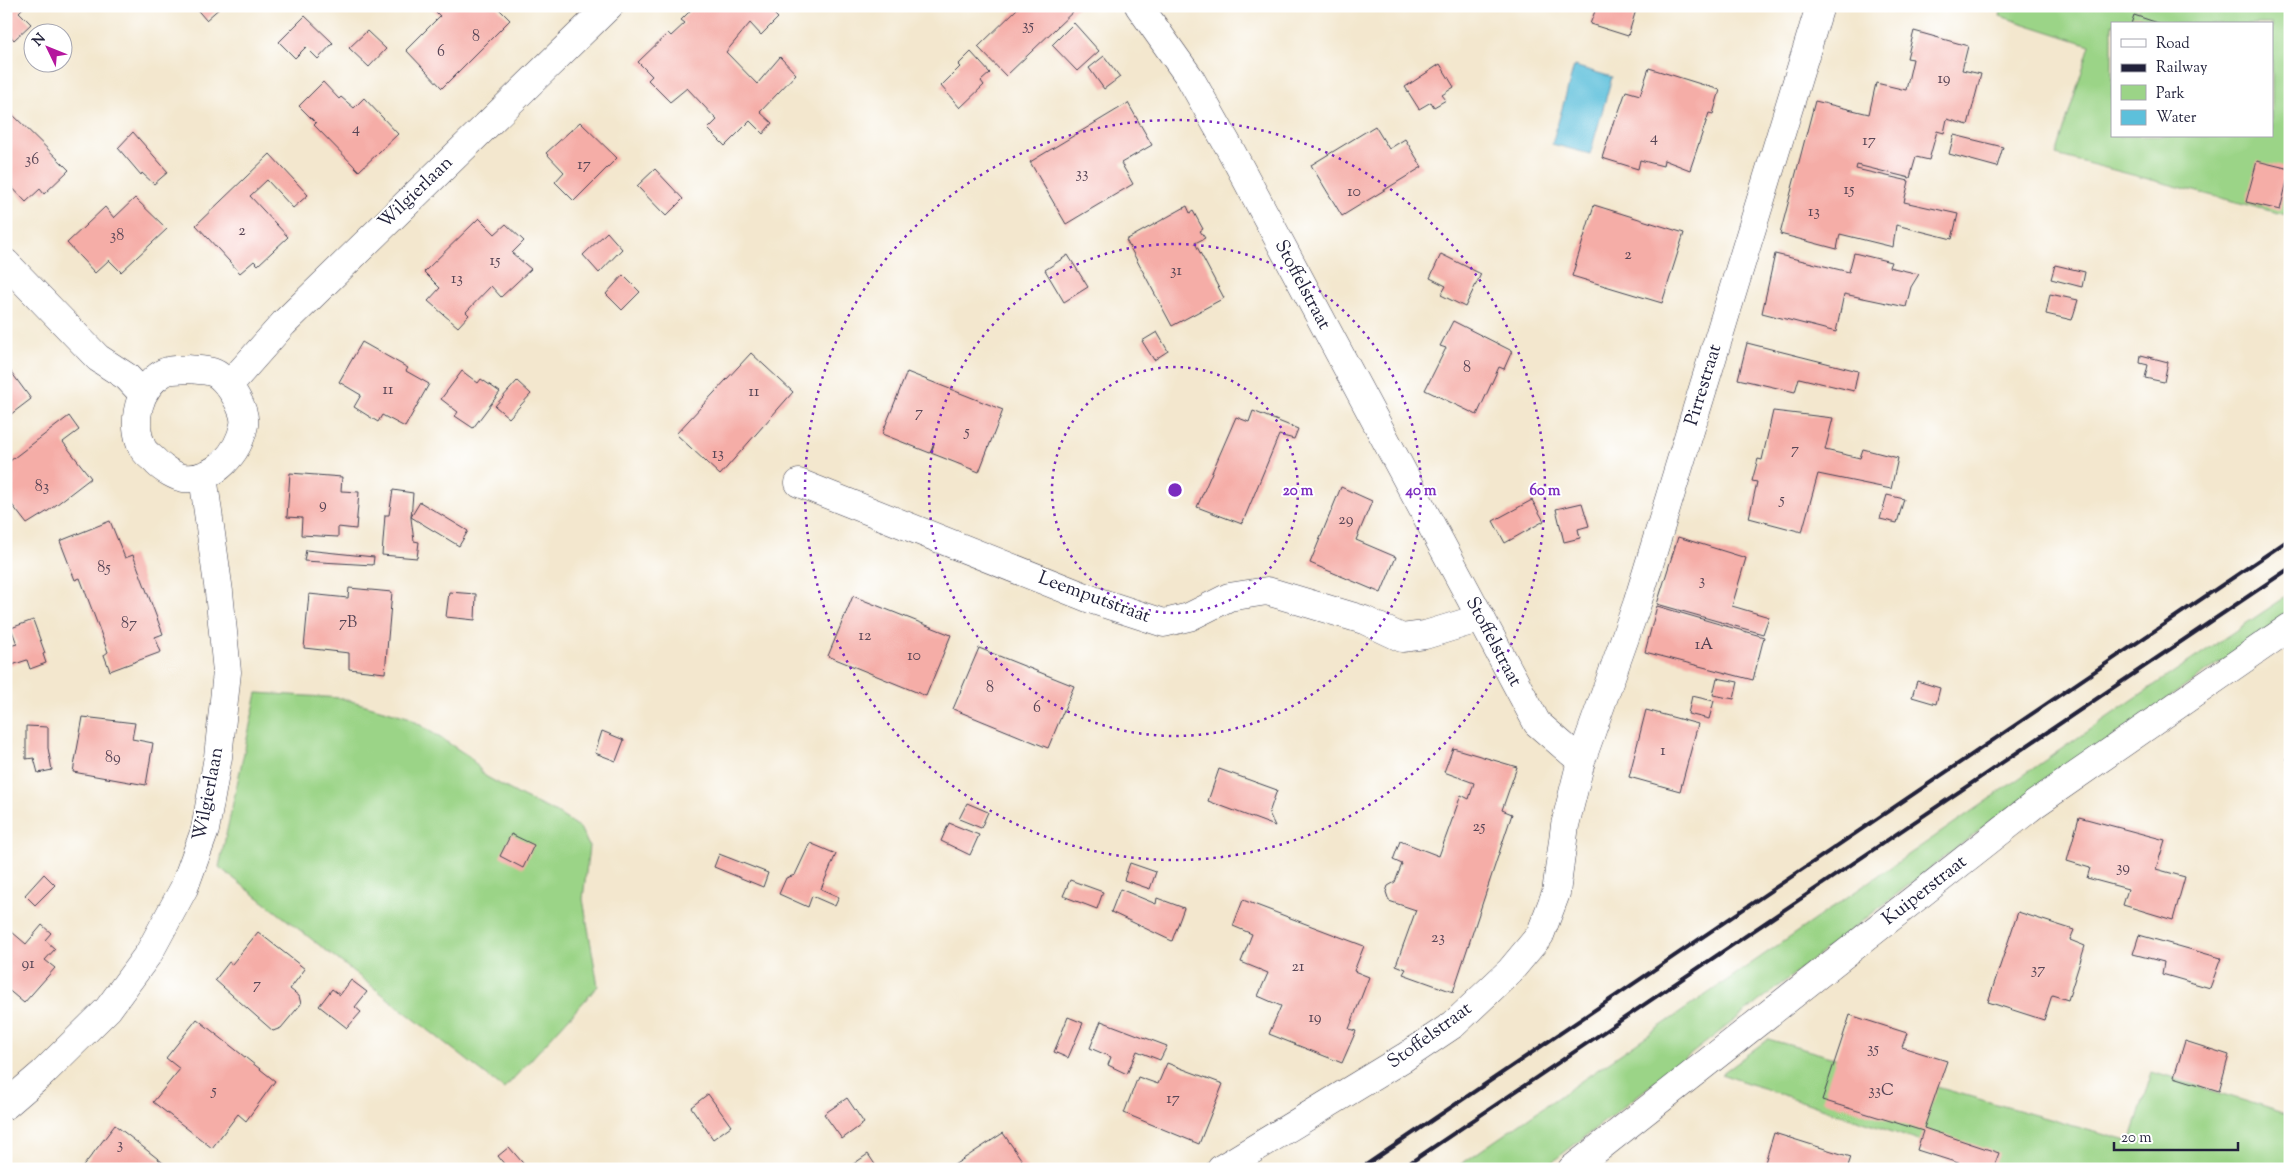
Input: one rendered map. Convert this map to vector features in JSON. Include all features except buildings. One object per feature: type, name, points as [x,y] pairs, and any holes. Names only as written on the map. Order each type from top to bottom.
[{"type":"street","name":"Wilgierlaan","points":[[229,385],[290,316],[609,6]]},
{"type":"street","name":"Stoffelstraat","points":[[1139,6],[1190,78],[1537,723],[1581,761],[1565,825],[1556,893],[1540,935],[1510,972],[1454,1024],[1405,1057],[1221,1169]]},
{"type":"street","name":"Pirrestraat","points":[[1581,761],[1637,604],[1820,6]]},
{"type":"street","points":[[6,263],[98,358],[127,377],[142,393]]},
{"type":"street","points":[[189,369],[213,372],[229,385],[236,396],[245,423],[235,451],[216,469],[203,476],[183,478],[162,468],[142,448],[136,422],[142,393],[164,372],[189,369]]},
{"type":"street","name":"Wilgierlaan","points":[[6,1105],[43,1073],[108,1009],[153,945],[184,888],[205,830],[218,757],[227,672],[219,592],[203,476]]},
{"type":"street","name":"Leemputstraat","points":[[799,484],[1093,600],[1164,623],[1189,617],[1230,597],[1267,590],[1364,620],[1402,638],[1425,635],[1481,618]]},
{"type":"street","name":"Kuiperstraat","points":[[1572,1169],[2036,804],[2290,627]]},
{"type":"green space","points":[[2002,6],[2131,6],[2139,9],[2140,6],[2290,6],[2290,216],[2056,155],[2090,45],[2000,16]]},
{"type":"green space","points":[[2290,594],[2290,614],[1995,818],[1543,1169],[1454,1169],[2141,694]]},
{"type":"green space","points":[[257,693],[341,698],[408,717],[470,757],[485,776],[557,813],[580,828],[589,846],[583,899],[598,986],[504,1089],[219,867]]},
{"type":"green space","points":[[1768,1039],[2130,1142],[2152,1072],[2290,1115],[2290,1169],[2002,1169],[1721,1074]]},
{"type":"water","points":[[1574,66],[1612,77],[1590,154],[1552,144]]},
{"type":"railway","points":[[1360,1169],[2290,539]]},
{"type":"railway","points":[[1401,1169],[2290,568]]}]
